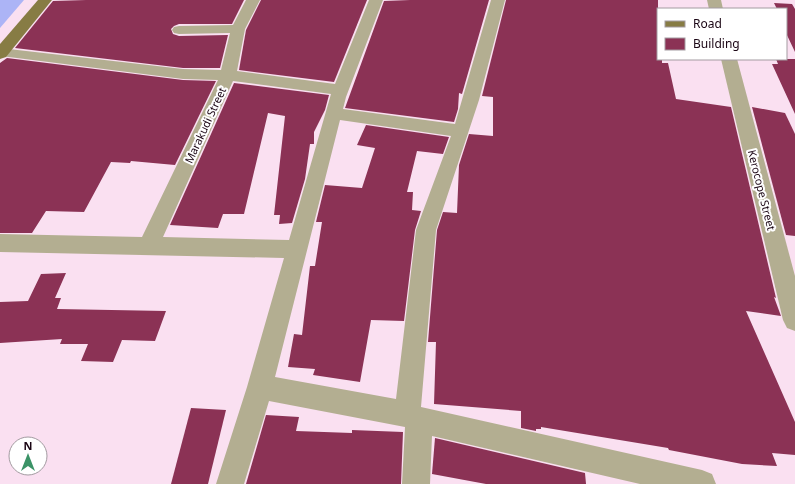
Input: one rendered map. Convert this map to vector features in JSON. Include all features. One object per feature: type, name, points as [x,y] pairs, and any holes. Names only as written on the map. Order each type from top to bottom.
[{"type":"main road","points":[[1,53],[45,0]]},
{"type":"street","name":"Marakudi Street","points":[[148,247],[228,75],[238,29],[253,0]]},
{"type":"street","points":[[230,484],[260,387],[333,113],[376,0]]},
{"type":"street","points":[[416,484],[413,417],[426,230],[471,100],[498,0]]},
{"type":"street","points":[[179,30],[238,29]]},
{"type":"street","points":[[1,53],[183,74],[228,75],[341,90]]},
{"type":"street","name":"Kerocope Street","points":[[729,60],[795,320]]},
{"type":"street","points":[[333,113],[461,131]]},
{"type":"street","points":[[0,243],[298,249]]},
{"type":"street","points":[[260,387],[413,417],[641,477],[702,484]]},
{"type":"shaded area","points":[[0,0],[24,0],[0,28]]},
{"type":"building","points":[[244,0],[232,24],[179,24],[171,29],[173,34],[179,36],[228,35],[220,68],[183,68],[15,48],[53,1]]},
{"type":"building","points":[[261,0],[367,0],[334,82],[239,70],[246,30]]},
{"type":"building","points":[[489,0],[462,94],[459,93],[458,109],[454,122],[345,108],[384,1]]},
{"type":"building","points":[[506,0],[658,0],[657,60],[662,60],[662,63],[668,63],[676,99],[731,107],[776,298],[774,297],[781,316],[746,311],[795,422],[795,455],[772,453],[777,466],[742,464],[669,450],[668,448],[541,427],[541,429],[536,429],[536,431],[521,428],[521,411],[434,404],[436,342],[428,342],[437,230],[443,212],[457,213],[459,165],[469,134],[493,136],[493,97],[482,96]]},
{"type":"building","points":[[774,3],[792,4],[795,9],[795,52],[787,35],[787,8],[776,8]]},
{"type":"building","points":[[7,58],[183,80],[216,81],[175,165],[131,161],[130,163],[111,162],[84,212],[46,211],[32,233],[0,233],[0,63]]},
{"type":"building","points":[[795,59],[795,114],[772,64],[778,64],[776,60]]},
{"type":"building","points":[[234,83],[329,95],[325,110],[314,132],[314,144],[310,144],[305,179],[292,223],[279,224],[280,215],[274,215],[285,116],[268,113],[244,214],[223,214],[218,228],[170,225]]},
{"type":"building","points":[[752,107],[785,113],[795,134],[795,236],[786,235]]},
{"type":"building","points":[[366,125],[449,137],[443,154],[417,151],[407,192],[413,192],[412,210],[421,211],[415,230],[404,321],[371,320],[360,382],[313,375],[315,369],[288,367],[294,334],[302,335],[310,266],[315,266],[322,222],[316,222],[325,185],[362,188],[375,148],[357,145]]},
{"type":"building","points":[[66,273],[55,298],[61,298],[57,309],[166,311],[155,341],[122,340],[113,362],[81,361],[88,344],[60,344],[62,339],[0,343],[0,302],[28,301],[41,274]]},
{"type":"building","points":[[191,408],[226,410],[208,484],[171,484]]},
{"type":"building","points":[[266,415],[299,417],[296,431],[352,433],[352,430],[403,432],[401,484],[246,484]]},
{"type":"building","points":[[435,438],[585,473],[586,484],[486,484],[432,474]]}]
